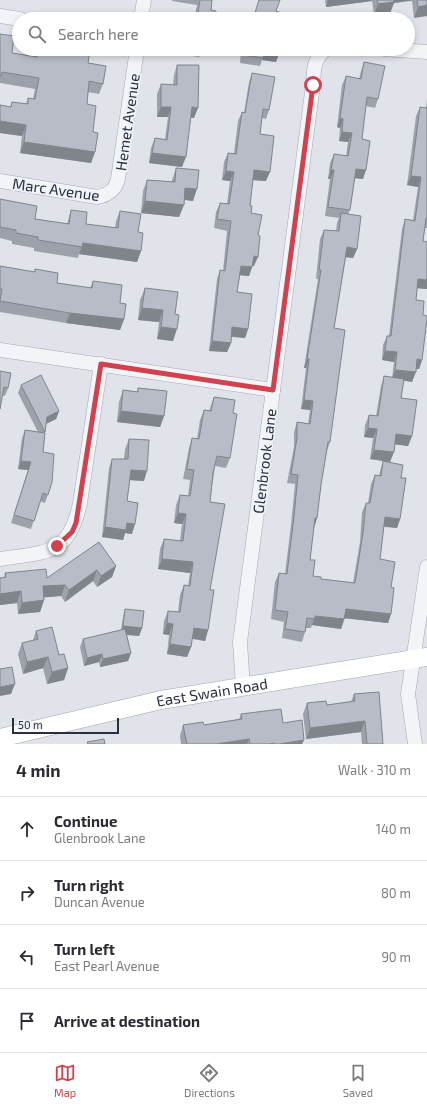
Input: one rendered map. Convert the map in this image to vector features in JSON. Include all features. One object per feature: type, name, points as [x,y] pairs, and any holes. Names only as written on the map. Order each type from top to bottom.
[{"type":"main road","name":"East Swain Road","points":[[0,738],[162,700],[420,658]]},
{"type":"street","points":[[142,12],[144,0]]},
{"type":"street","points":[[0,16],[12,18]]},
{"type":"street","points":[[415,51],[427,52]]},
{"type":"street","name":"Hemet Avenue","points":[[111,192],[118,179],[136,56]]},
{"type":"street","name":"Glenbrook Lane","points":[[243,687],[240,642],[313,85],[314,66],[318,56]]},
{"type":"street","name":"Marc Avenue","points":[[0,181],[97,196],[107,196],[111,192]]},
{"type":"street","points":[[0,350],[273,390]]},
{"type":"street","points":[[0,559],[49,550],[57,546],[72,532],[76,523],[80,503],[101,364]]},
{"type":"street","points":[[415,744],[408,694],[420,658],[427,567]]},
{"type":"building","points":[[200,0],[212,0],[211,10],[216,12],[198,12]]},
{"type":"building","points":[[259,0],[280,0],[276,11],[279,12],[255,12]]},
{"type":"building","points":[[377,0],[394,0],[394,2],[378,4]]},
{"type":"building","points":[[417,0],[427,0],[427,5],[418,7]]},
{"type":"building","points":[[0,34],[12,36],[12,56],[89,56],[88,63],[106,66],[103,84],[89,81],[87,104],[96,106],[93,132],[98,133],[95,152],[24,142],[26,125],[0,121],[0,105],[11,107],[12,102],[28,104],[28,98],[35,99],[39,78],[2,72],[0,76]]},
{"type":"building","points":[[250,56],[263,56],[263,58]]},
{"type":"building","points":[[364,62],[385,66],[378,99],[367,97],[362,139],[370,141],[366,170],[356,169],[350,210],[328,207],[334,170],[331,170],[334,154],[348,156],[352,133],[342,132],[343,119],[340,118],[346,76],[361,79]]},
{"type":"building","points":[[177,65],[199,65],[198,108],[192,107],[186,157],[152,153],[155,138],[167,140],[171,107],[161,107],[161,84],[177,85]]},
{"type":"building","points":[[252,73],[275,77],[269,110],[263,109],[260,134],[274,136],[270,172],[254,170],[250,206],[252,206],[251,213],[262,215],[258,235],[260,236],[258,257],[254,256],[252,267],[241,266],[237,292],[252,294],[248,329],[232,327],[231,343],[212,341],[220,270],[225,271],[231,221],[217,219],[220,203],[229,204],[234,172],[226,171],[228,153],[236,154],[242,112],[245,113]]},
{"type":"building","points":[[420,107],[427,108],[427,218],[423,241],[427,242],[427,280],[418,279],[416,300],[424,301],[423,315],[427,316],[427,319],[422,360],[417,359],[416,372],[395,370],[397,352],[385,351],[387,336],[391,336],[405,219],[415,221],[421,177],[411,176]]},
{"type":"building","points":[[176,168],[199,170],[197,189],[185,188],[184,205],[145,201],[147,180],[175,182]]},
{"type":"building","points":[[0,199],[37,206],[35,219],[69,224],[71,210],[87,212],[86,224],[118,228],[120,211],[141,214],[138,232],[143,233],[141,251],[83,243],[82,247],[38,240],[38,237],[16,233],[16,230],[0,227]]},
{"type":"building","points":[[341,213],[361,216],[357,249],[347,247],[334,328],[345,330],[330,442],[328,442],[317,518],[315,518],[310,560],[315,560],[313,576],[321,577],[321,579],[355,583],[366,503],[370,503],[375,475],[381,476],[383,461],[403,465],[401,478],[406,478],[400,519],[385,517],[380,559],[395,562],[391,587],[394,588],[391,614],[346,609],[344,619],[315,616],[315,619],[307,618],[305,632],[285,629],[288,612],[275,610],[279,573],[287,574],[294,516],[298,475],[291,474],[297,438],[297,422],[310,424],[313,401],[304,400],[309,359],[307,359],[321,270],[319,270],[324,230],[339,231]]},
{"type":"building","points":[[0,266],[35,272],[35,269],[58,273],[57,283],[92,288],[93,281],[122,285],[120,303],[126,304],[124,319],[70,313],[0,301],[2,289],[0,289]]},
{"type":"building","points":[[145,288],[178,292],[175,314],[179,315],[177,329],[161,327],[163,310],[142,308]]},
{"type":"building","points":[[0,371],[11,373],[8,388],[4,387],[0,409]]},
{"type":"building","points":[[41,375],[59,411],[47,417],[45,432],[21,385]]},
{"type":"building","points":[[384,376],[404,379],[401,398],[417,400],[412,436],[396,434],[394,452],[374,450],[377,429],[368,428],[369,415],[378,416]]},
{"type":"building","points":[[138,388],[167,391],[164,416],[121,411],[123,390],[138,392]]},
{"type":"building","points":[[214,397],[235,400],[233,413],[237,414],[230,458],[217,456],[213,473],[210,502],[225,504],[210,590],[214,590],[208,630],[194,628],[191,647],[170,644],[173,624],[167,623],[168,611],[180,612],[184,585],[190,586],[193,562],[162,559],[164,539],[183,541],[186,514],[178,513],[180,495],[190,496],[194,470],[187,469],[192,438],[199,439],[204,410],[211,411]]},
{"type":"building","points":[[25,430],[45,433],[43,452],[54,454],[52,482],[48,495],[43,493],[34,521],[14,515],[31,462],[21,461]]},
{"type":"building","points":[[129,439],[149,440],[147,471],[131,470],[127,501],[138,503],[135,524],[127,523],[126,530],[105,527],[112,459],[128,459]]},
{"type":"building","points":[[99,542],[116,566],[101,576],[97,570],[69,590],[65,585],[43,586],[44,600],[22,603],[21,591],[0,594],[0,578],[6,577],[5,573],[46,569],[47,578]]},
{"type":"building","points":[[125,609],[144,611],[142,628],[123,626]]},
{"type":"building","points":[[52,627],[59,655],[64,654],[68,668],[52,672],[48,657],[27,662],[22,643],[38,639],[36,631]]},
{"type":"building","points":[[125,629],[131,653],[103,659],[102,654],[87,658],[83,639]]},
{"type":"building","points":[[12,667],[15,684],[0,687],[0,669]]},
{"type":"building","points":[[379,692],[383,744],[367,744],[365,721],[310,728],[307,703],[326,701],[327,705],[355,701],[354,694]]},
{"type":"building","points":[[281,709],[283,723],[302,720],[304,740],[279,744],[250,744],[249,739],[216,744],[187,744],[183,725],[203,722],[204,725],[242,719],[241,714]]},
{"type":"building","points":[[104,739],[105,744],[88,744],[87,742]]},
{"type":"route","points":[[57,546],[72,532],[76,523],[101,364],[273,390],[313,85]]}]
